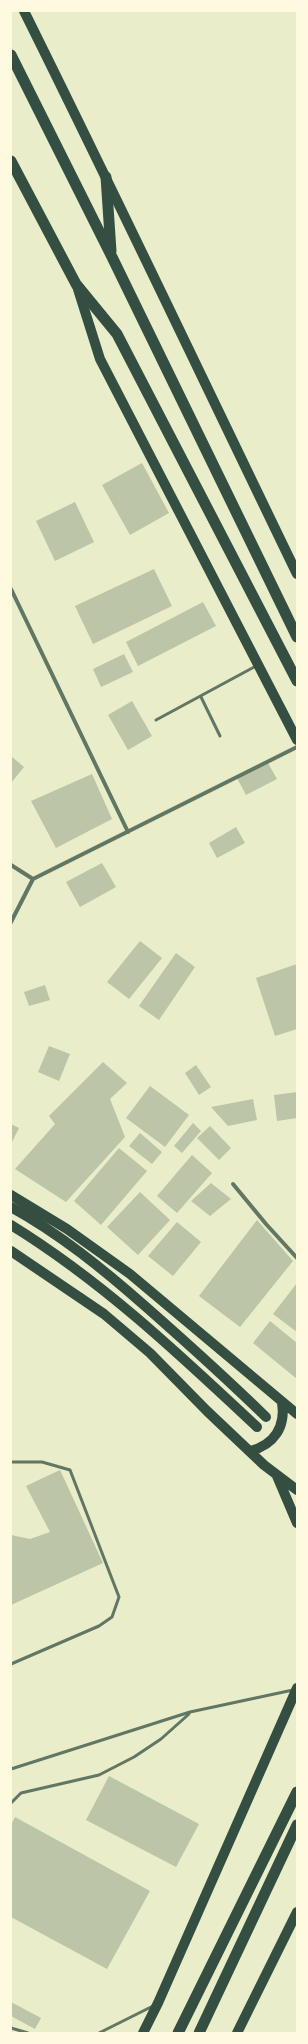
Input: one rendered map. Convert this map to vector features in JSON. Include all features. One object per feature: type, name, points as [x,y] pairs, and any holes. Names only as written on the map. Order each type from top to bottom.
[{"type":"highway","points":[[11,55],[112,257],[297,637]]},
{"type":"highway","points":[[11,161],[76,284],[117,334],[297,681]]},
{"type":"highway","points":[[106,177],[112,257]]},
{"type":"highway","points":[[178,2033],[297,1792]]},
{"type":"highway","points":[[199,2033],[297,1825]]},
{"type":"main road","points":[[24,11],[106,177],[297,574]]},
{"type":"main road","points":[[76,284],[100,358],[297,740]]},
{"type":"main road","points":[[11,1195],[67,1229],[130,1274],[297,1414]]},
{"type":"main road","points":[[11,1207],[74,1247],[98,1266],[205,1359],[266,1417]]},
{"type":"main road","points":[[11,1225],[54,1253],[124,1306],[257,1427]]},
{"type":"main road","points":[[11,1251],[104,1314],[150,1353],[250,1451],[297,1490]]},
{"type":"main road","points":[[250,1451],[265,1445],[277,1434],[283,1418],[282,1402]]},
{"type":"main road","points":[[276,1474],[297,1523]]},
{"type":"main road","points":[[143,2033],[158,2003],[297,1689]]},
{"type":"main road","points":[[237,2033],[297,1912]]},
{"type":"street","points":[[11,589],[128,832]]},
{"type":"street","points":[[11,922],[33,879],[297,748]]},
{"type":"street","points":[[11,865],[33,879]]},
{"type":"street","points":[[233,1184],[266,1224],[297,1258]]},
{"type":"lane","points":[[156,720],[201,697],[259,664]]},
{"type":"lane","points":[[201,697],[220,736]]},
{"type":"lane","points":[[11,1462],[42,1462],[70,1470],[119,1597],[112,1617],[99,1626],[11,1664]]},
{"type":"lane","points":[[11,1769],[190,1712],[297,1689]]},
{"type":"lane","points":[[11,1803],[21,1793],[99,1775],[134,1757],[161,1739],[190,1712]]},
{"type":"lane","points":[[101,2033],[158,2003]]},
{"type":"lane","points":[[11,2028],[28,2033]]},
{"type":"building","points":[[142,463],[169,513],[130,535],[102,485]]},
{"type":"building","points":[[75,502],[94,542],[55,561],[36,521]]},
{"type":"building","points":[[154,569],[172,606],[93,644],[75,606]]},
{"type":"building","points":[[203,602],[216,626],[138,666],[126,642]]},
{"type":"building","points":[[124,654],[133,672],[101,687],[93,669]]},
{"type":"building","points":[[132,701],[152,736],[128,750],[108,715]]},
{"type":"building","points":[[11,756],[24,767],[11,783]]},
{"type":"building","points":[[268,763],[277,779],[246,795],[237,778]]},
{"type":"building","points":[[92,774],[112,819],[56,848],[31,801]]},
{"type":"building","points":[[236,827],[245,843],[217,858],[209,843]]},
{"type":"building","points":[[102,863],[116,887],[80,907],[66,882]]},
{"type":"building","points":[[140,941],[162,958],[129,999],[107,982]]},
{"type":"building","points":[[176,953],[195,967],[159,1020],[139,1006]]},
{"type":"building","points":[[297,964],[297,1029],[275,1036],[256,978]]},
{"type":"building","points":[[45,985],[50,1000],[29,1006],[24,992]]},
{"type":"building","points":[[49,1046],[70,1054],[59,1081],[38,1072]]},
{"type":"building","points":[[103,1062],[127,1083],[110,1099],[125,1137],[66,1202],[15,1169],[55,1124],[49,1116]]},
{"type":"building","points":[[196,1065],[211,1087],[199,1095],[185,1073]]},
{"type":"building","points":[[150,1086],[189,1115],[165,1147],[126,1118]]},
{"type":"building","points":[[297,1092],[297,1118],[277,1121],[274,1095]]},
{"type":"building","points":[[253,1099],[257,1120],[228,1126],[211,1107]]},
{"type":"building","points":[[193,1123],[201,1131],[182,1153],[174,1146]]},
{"type":"building","points":[[11,1124],[19,1128],[11,1144]]},
{"type":"building","points":[[210,1126],[231,1148],[219,1160],[197,1138]]},
{"type":"building","points":[[140,1133],[162,1152],[152,1164],[129,1146]]},
{"type":"building","points":[[119,1148],[147,1171],[101,1225],[74,1201]]},
{"type":"building","points":[[192,1155],[212,1173],[177,1213],[157,1196]]},
{"type":"building","points":[[211,1183],[231,1199],[210,1216],[191,1201]]},
{"type":"building","points":[[140,1192],[170,1220],[138,1255],[107,1227]]},
{"type":"building","points":[[257,1220],[293,1261],[240,1327],[199,1296]]},
{"type":"building","points":[[177,1222],[201,1242],[173,1276],[148,1256]]},
{"type":"building","points":[[297,1283],[297,1332],[273,1314]]},
{"type":"building","points":[[270,1321],[297,1343],[297,1379],[253,1343]]},
{"type":"building","points":[[60,1470],[103,1563],[11,1605],[11,1535],[30,1539],[50,1532],[26,1486]]},
{"type":"building","points":[[109,1776],[199,1824],[176,1867],[86,1820]]},
{"type":"building","points":[[15,1817],[150,1891],[107,1969],[11,1917],[11,1825]]},
{"type":"building","points":[[11,2002],[41,2018],[35,2029],[11,2016]]}]
